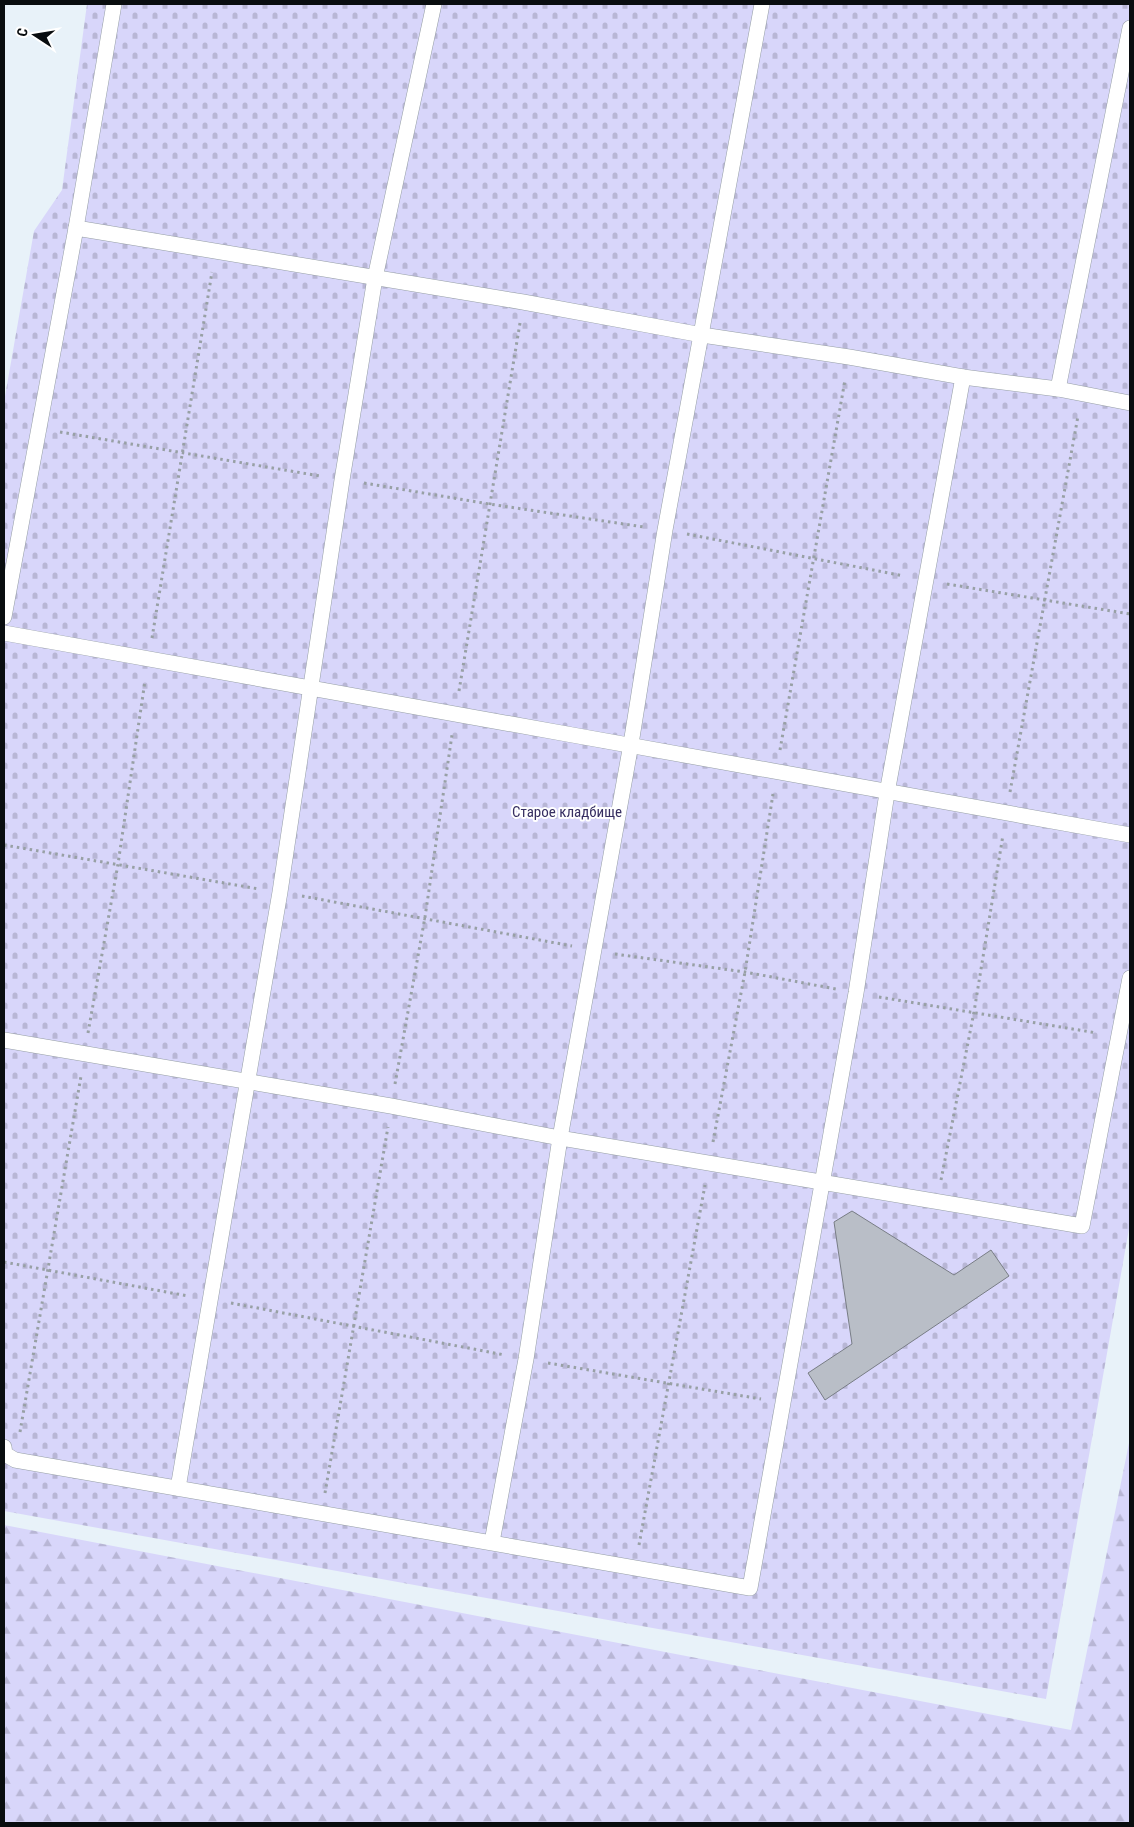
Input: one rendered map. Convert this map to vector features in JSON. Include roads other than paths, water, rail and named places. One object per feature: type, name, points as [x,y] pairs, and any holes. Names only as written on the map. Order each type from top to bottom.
[{"type":"lane","points":[[4,617],[76,228],[114,4]]},
{"type":"lane","points":[[178,1488],[280,892],[342,480],[375,278],[434,4]]},
{"type":"lane","points":[[492,1542],[526,1359],[560,1138],[631,744],[665,530],[762,4]]},
{"type":"lane","points":[[1058,389],[1130,28]]},
{"type":"lane","points":[[76,228],[523,302],[702,335],[850,356],[963,377],[1058,389],[1130,403]]},
{"type":"lane","points":[[4,1447],[5,1454],[15,1460],[750,1588],[856,993],[887,793],[963,377]]},
{"type":"lane","points":[[4,633],[631,744],[887,793],[1130,835]]},
{"type":"lane","points":[[4,1040],[391,1106],[560,1138],[709,1161],[1082,1226],[1130,978]]},
{"type":"park label","name":"Старое кладбище","points":[[567,812]]}]
